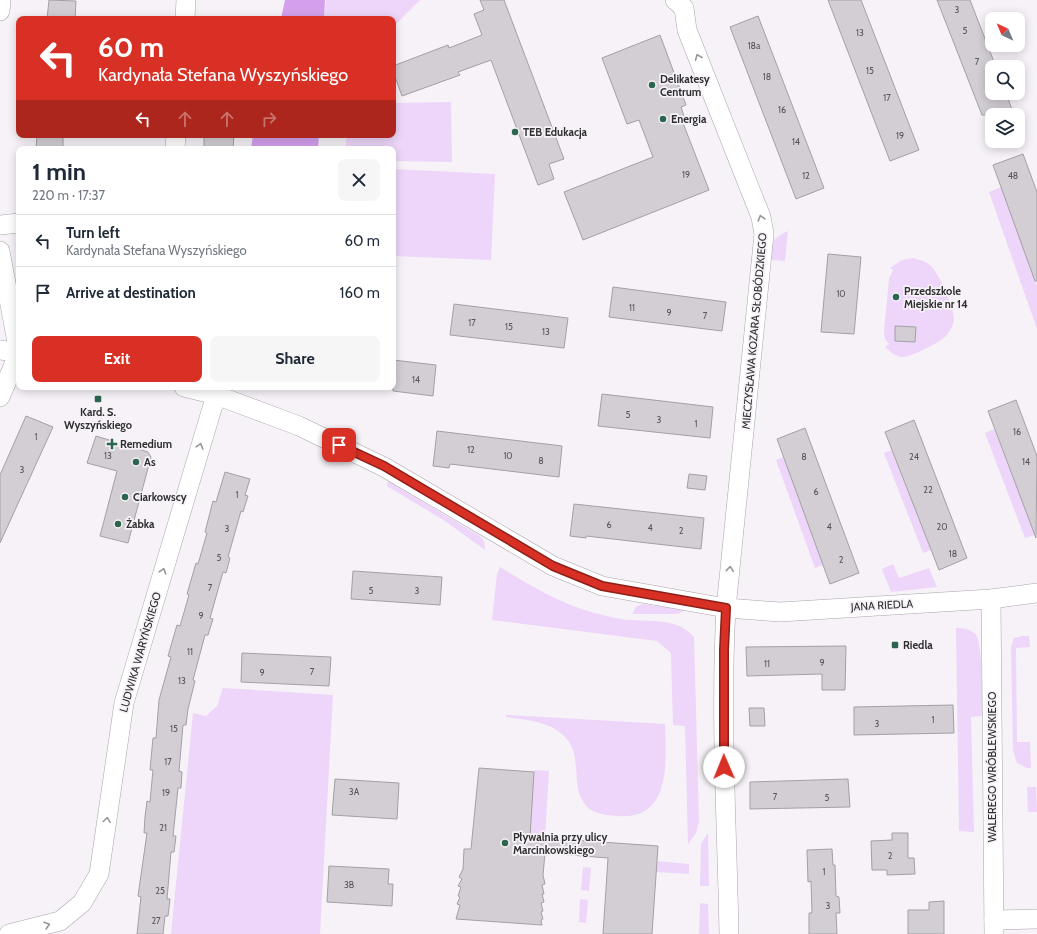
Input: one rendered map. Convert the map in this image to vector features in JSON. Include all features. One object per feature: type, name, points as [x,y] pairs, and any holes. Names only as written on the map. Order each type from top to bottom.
[{"type":"street","points":[[0,11],[1,0]]},
{"type":"street","points":[[185,16],[186,0]]},
{"type":"street","name":"MIECZYSŁAWA KOZARA SŁOBÓDZKIEGO","points":[[684,3],[687,30],[761,217],[764,234],[726,608],[724,650],[724,751],[729,934]]},
{"type":"street","points":[[0,225],[16,223]]},
{"type":"street","points":[[0,251],[16,337]]},
{"type":"street","points":[[0,350],[16,353]]},
{"type":"street","points":[[0,397],[16,360]]},
{"type":"street","name":"JANA RIEDLA","points":[[196,390],[216,395],[299,426],[384,466],[553,566],[602,586],[726,608],[780,612],[991,599],[1037,593]]},
{"type":"street","name":"LUDWIKA WARYŃSKIEGO","points":[[9,934],[60,921],[82,903],[99,874],[124,703],[216,395]]},
{"type":"street","name":"WALEREGO WRÓBLEWSKIEGO","points":[[991,599],[994,927]]},
{"type":"street","points":[[994,927],[1037,919]]},
{"type":"shaded area","points":[[285,0],[325,0],[324,16],[282,16]]},
{"type":"shaded area","points":[[326,0],[420,0],[396,24],[396,16],[324,16]]},
{"type":"shaded area","points":[[451,102],[452,162],[396,161],[396,146],[346,146],[346,138],[396,138],[396,103]]},
{"type":"shaded area","points":[[253,138],[319,138],[318,146],[251,146]]},
{"type":"shaded area","points":[[396,169],[495,174],[491,260],[396,256]]},
{"type":"shaded area","points":[[1001,187],[1037,286],[1037,329],[989,192]]},
{"type":"shaded area","points":[[788,231],[785,261],[771,260],[772,245],[779,236]]},
{"type":"shaded area","points":[[913,258],[930,265],[938,275],[949,300],[954,321],[945,337],[941,340],[917,353],[901,357],[885,347],[889,344],[885,339],[884,331],[889,279],[893,270],[890,268],[902,260]]},
{"type":"shaded area","points":[[994,429],[1035,535],[1025,538],[985,433]]},
{"type":"shaded area","points":[[892,450],[931,550],[923,553],[884,453]]},
{"type":"shaded area","points":[[784,457],[823,565],[815,568],[776,460]]},
{"type":"shaded area","points":[[388,481],[480,536],[484,541],[485,550],[445,521],[387,486]]},
{"type":"shaded area","points":[[893,564],[899,578],[929,568],[937,587],[891,592],[882,569]]},
{"type":"shaded area","points":[[500,567],[539,590],[565,603],[619,619],[657,621],[673,624],[687,631],[694,637],[699,822],[696,833],[688,844],[685,726],[673,725],[671,653],[657,641],[492,620],[497,574]]},
{"type":"shaded area","points":[[642,604],[685,610],[678,614],[632,614],[636,607]]},
{"type":"shaded area","points":[[956,628],[969,630],[974,633],[978,640],[980,649],[982,716],[971,717],[974,832],[959,831]]},
{"type":"shaded area","points":[[1029,636],[1030,647],[1016,648],[1017,742],[1030,742],[1031,768],[1027,768],[1017,763],[1013,750],[1011,647],[1014,638]]},
{"type":"shaded area","points":[[223,688],[333,695],[320,934],[171,934],[193,713],[206,716],[217,706]]},
{"type":"shaded area","points":[[506,715],[665,724],[665,771],[662,786],[657,799],[648,809],[635,815],[608,815],[590,810],[580,795],[573,751],[569,742],[563,735],[557,730],[543,724],[506,717]]},
{"type":"shaded area","points":[[534,770],[549,771],[545,837],[530,836]]},
{"type":"shaded area","points":[[1027,787],[1036,787],[1037,812],[1028,812]]},
{"type":"shaded area","points":[[708,833],[709,886],[700,886],[701,844]]},
{"type":"shaded area","points":[[657,861],[689,864],[689,874],[656,872]]},
{"type":"shaded area","points":[[583,867],[591,868],[589,891],[581,890]]},
{"type":"shaded area","points":[[580,899],[588,900],[586,923],[579,922]]},
{"type":"shaded area","points":[[700,903],[708,904],[709,934],[699,934]]},
{"type":"building","points":[[49,0],[76,1],[75,16],[47,16]]},
{"type":"building","points":[[480,0],[504,0],[564,159],[549,164],[554,179],[538,185],[491,60],[458,72],[460,75],[402,96],[396,79],[396,65],[448,45],[449,48],[482,35],[474,14],[484,10]]},
{"type":"building","points":[[828,0],[861,0],[919,150],[890,161]]},
{"type":"building","points":[[937,0],[970,0],[985,39],[985,52],[990,52],[993,60],[985,60],[985,100],[1009,100],[1011,108],[985,108],[985,115],[982,115]]},
{"type":"building","points":[[758,16],[824,188],[796,199],[730,27]]},
{"type":"building","points":[[660,35],[686,105],[681,107],[686,122],[683,123],[709,190],[583,240],[564,192],[653,157],[639,120],[627,124],[602,58]]},
{"type":"building","points":[[37,138],[63,138],[63,146],[36,146]]},
{"type":"building","points":[[204,138],[234,138],[233,146],[204,146]]},
{"type":"building","points":[[1023,154],[1037,192],[1037,281],[1035,281],[993,165]]},
{"type":"building","points":[[828,254],[861,257],[854,334],[821,332]]},
{"type":"building","points":[[613,287],[726,302],[722,331],[609,317]]},
{"type":"building","points":[[454,304],[568,318],[564,348],[450,335]]},
{"type":"building","points":[[895,326],[916,327],[915,342],[895,341]]},
{"type":"building","points":[[396,360],[436,365],[433,396],[393,391],[396,390]]},
{"type":"building","points":[[602,394],[713,407],[710,438],[598,426]]},
{"type":"building","points":[[1016,400],[1037,456],[1036,538],[988,411]]},
{"type":"building","points":[[26,416],[53,427],[0,543],[0,475]]},
{"type":"building","points":[[914,420],[967,558],[939,570],[885,432]]},
{"type":"building","points":[[805,428],[859,573],[830,584],[777,439]]},
{"type":"building","points":[[437,431],[562,446],[559,477],[450,464],[449,468],[433,466]]},
{"type":"building","points":[[96,436],[148,452],[151,457],[128,543],[100,536],[117,471],[87,463]]},
{"type":"building","points":[[225,472],[250,479],[245,495],[248,496],[243,512],[241,511],[228,557],[230,558],[226,573],[223,572],[210,618],[213,619],[208,635],[205,635],[193,680],[195,681],[188,709],[186,725],[183,725],[179,771],[182,772],[181,788],[178,788],[173,836],[176,836],[174,852],[171,852],[167,899],[170,899],[168,916],[165,916],[163,934],[137,934],[141,897],[138,896],[147,833],[144,833],[145,817],[147,801],[150,802],[153,770],[150,770],[153,738],[156,738],[159,700],[171,657],[168,656],[177,625],[180,626],[196,563],[198,564],[207,533],[205,532],[213,501],[216,502]]},
{"type":"building","points":[[689,474],[707,476],[705,490],[687,488]]},
{"type":"building","points":[[574,504],[704,518],[701,549],[586,536],[586,538],[570,536]]},
{"type":"building","points":[[353,571],[442,577],[440,605],[351,599]]},
{"type":"building","points":[[846,646],[845,690],[822,690],[822,674],[747,676],[746,647]]},
{"type":"building","points":[[242,653],[331,657],[329,686],[241,682]]},
{"type":"building","points":[[953,705],[954,733],[854,735],[854,707]]},
{"type":"building","points":[[749,708],[764,708],[765,726],[750,726]]},
{"type":"building","name":"Pływalnia przy ulicy Marcinkowskiego","points":[[479,768],[534,772],[530,837],[658,846],[652,934],[603,934],[608,858],[545,853],[543,875],[545,884],[542,885],[544,902],[541,903],[543,911],[541,912],[543,919],[541,920],[542,925],[456,919],[460,905],[457,904],[460,897],[458,896],[461,887],[458,886],[462,879],[459,877],[463,869],[464,849],[471,849]]},
{"type":"building","points":[[335,779],[399,783],[397,819],[332,815]]},
{"type":"building","points":[[848,779],[850,807],[750,809],[750,782]]},
{"type":"building","points":[[892,833],[908,833],[908,858],[914,858],[915,874],[887,875],[887,870],[872,870],[871,841],[892,840]]},
{"type":"building","points":[[832,849],[833,865],[835,865],[836,896],[839,897],[840,913],[836,913],[837,934],[809,934],[809,913],[812,913],[811,881],[808,882],[807,850]]},
{"type":"building","points":[[329,866],[389,869],[388,884],[393,884],[392,906],[327,902]]},
{"type":"building","points":[[944,901],[944,934],[908,934],[908,910],[929,910],[929,902]]},
{"type":"place","name":"Delikatesy Centrum","points":[[652,85]]},
{"type":"place","name":"Energia","points":[[663,119]]},
{"type":"place","name":"TEB Edukacja","points":[[515,132]]},
{"type":"place","name":"Przedszkole Miejskie nr 14","points":[[896,297]]},
{"type":"place","name":"Kard. S. Wyszyńskiego","points":[[98,399]]},
{"type":"place","name":"Remedium","points":[[112,444]]},
{"type":"place","name":"As","points":[[136,462]]},
{"type":"place","name":"Ciarkowscy","points":[[125,497]]},
{"type":"place","name":"Żabka","points":[[118,524]]},
{"type":"place","name":"Riedla","points":[[895,645]]},
{"type":"place","name":"Pływalnia przy ulicy Marcinkowskiego","points":[[505,843]]},
{"type":"route","points":[[339,445],[384,466],[501,537],[553,566],[602,586],[726,608],[724,650],[724,767]]}]
